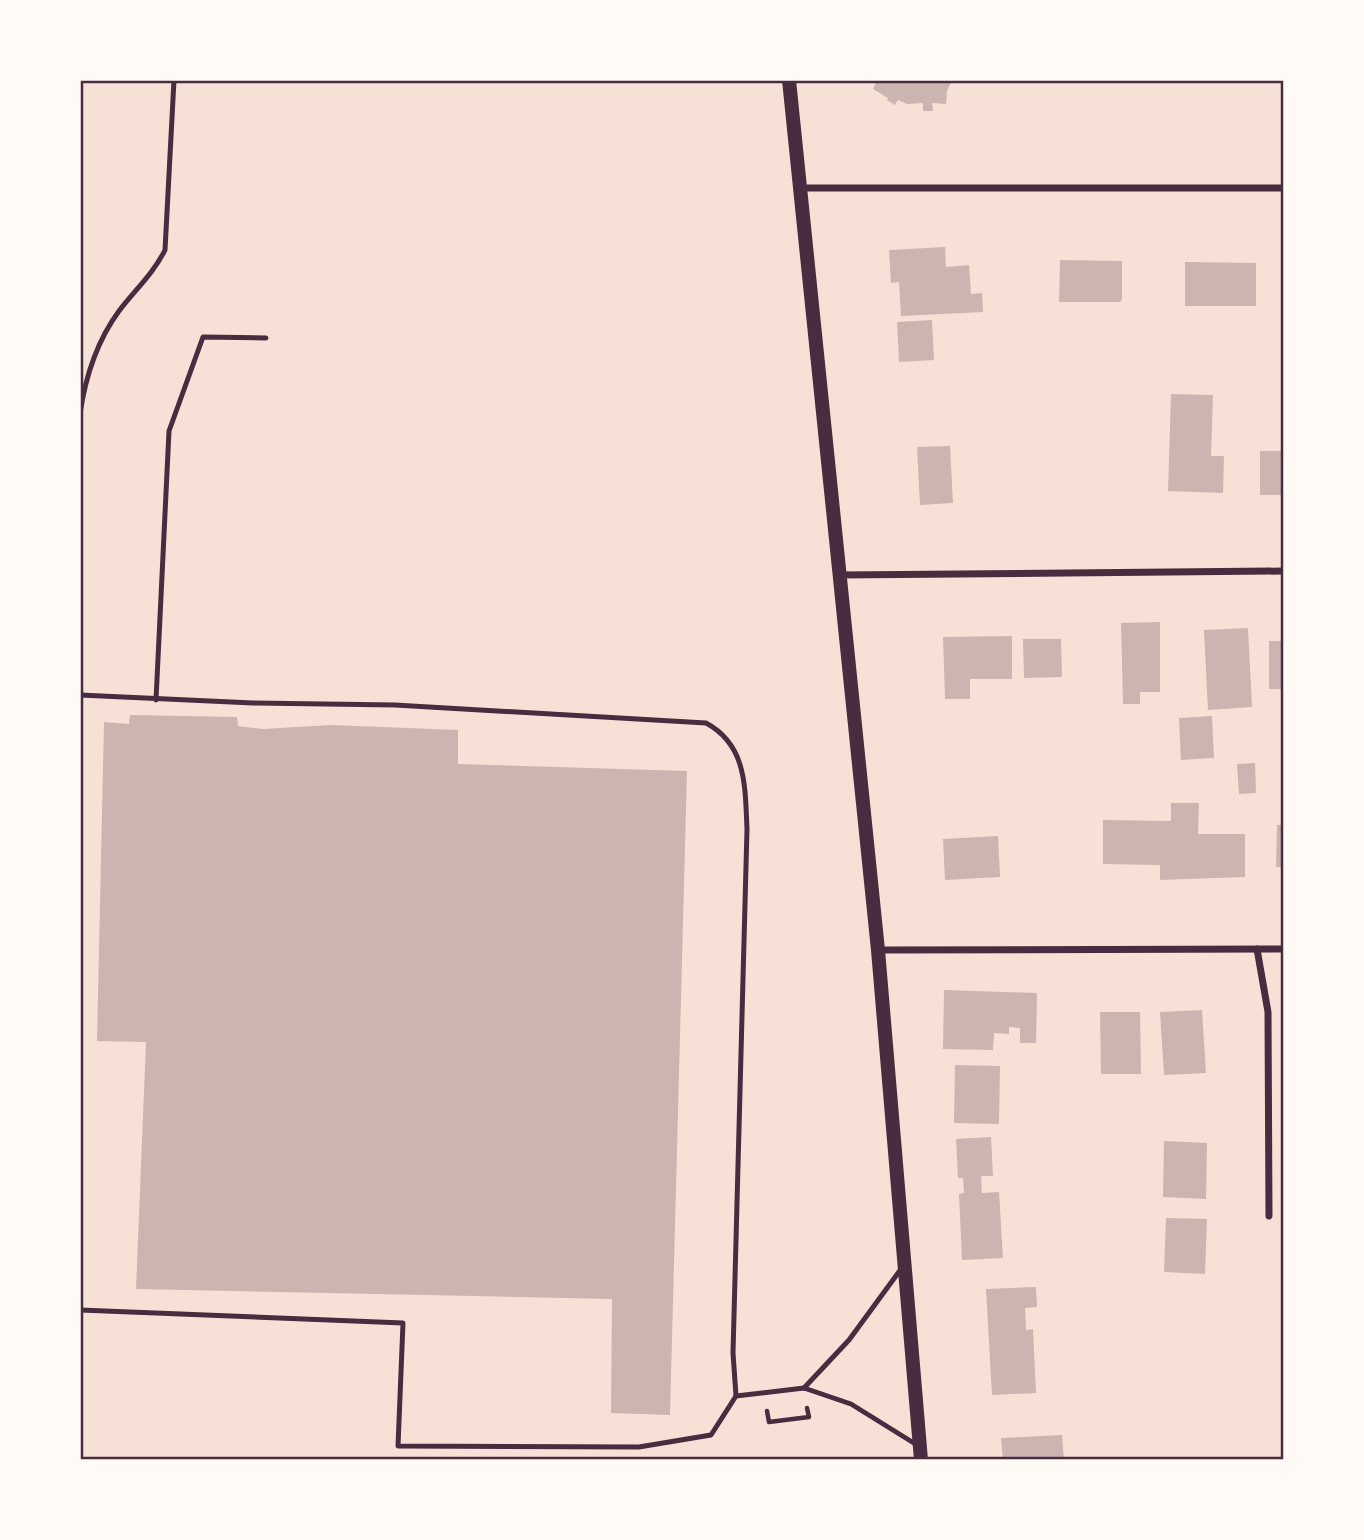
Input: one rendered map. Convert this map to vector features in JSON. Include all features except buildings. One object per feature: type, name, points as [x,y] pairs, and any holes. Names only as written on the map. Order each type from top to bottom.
[{"type":"main road","points":[[789,80],[878,950],[920,1453]]},
{"type":"street","points":[[801,188],[1283,188]]},
{"type":"street","points":[[838,575],[1283,571]]},
{"type":"street","points":[[878,950],[1283,948]]},
{"type":"street","points":[[1257,949],[1268,1012],[1269,1216]]},
{"type":"lane","points":[[80,414],[83,391],[93,359],[117,313],[157,266],[165,250],[174,80]]},
{"type":"lane","points":[[156,700],[169,431],[203,337],[266,338]]},
{"type":"lane","points":[[80,695],[156,700],[395,705],[706,723],[722,732],[733,745],[744,773],[747,829],[733,1353],[736,1396],[711,1435],[639,1447],[398,1446],[403,1323],[80,1311]]},
{"type":"lane","points":[[804,1388],[849,1340],[905,1265]]},
{"type":"lane","points":[[736,1396],[804,1388],[851,1404],[920,1453]]}]
